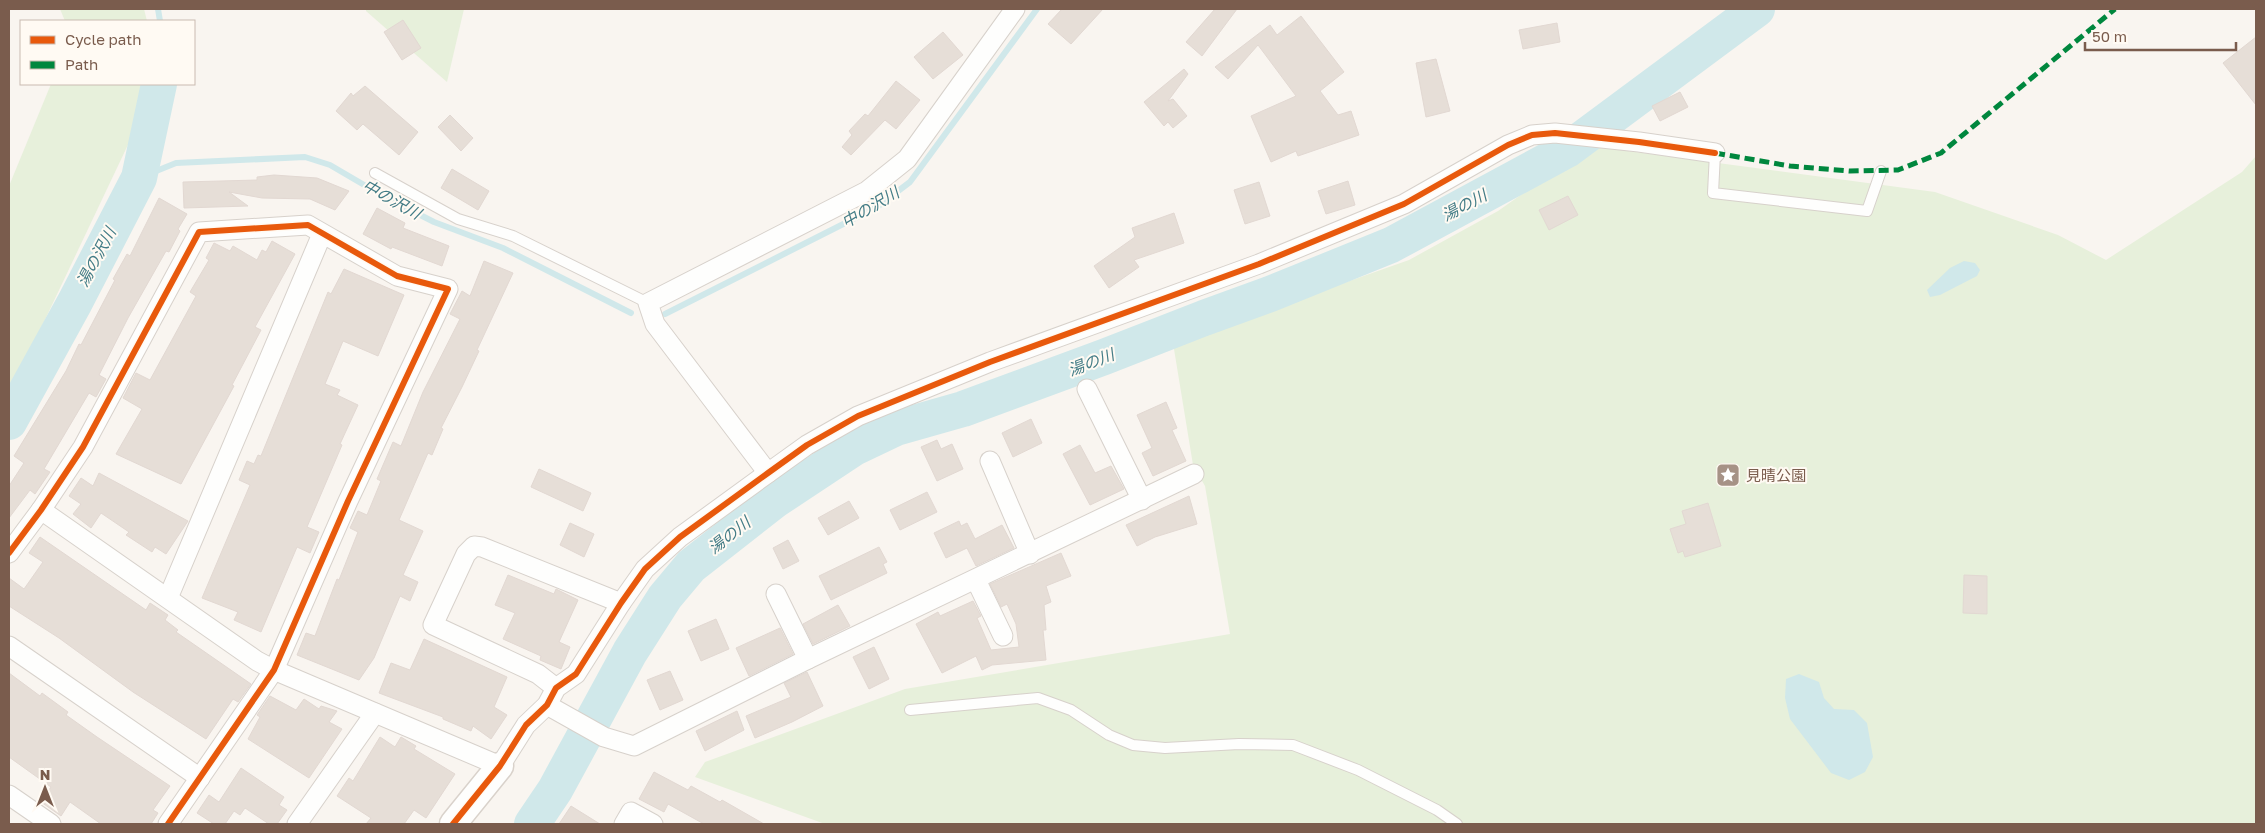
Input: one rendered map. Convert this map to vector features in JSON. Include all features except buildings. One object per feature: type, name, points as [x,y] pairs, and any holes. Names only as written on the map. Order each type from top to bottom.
[{"type":"street","points":[[768,473],[654,324],[648,303],[868,191],[907,159],[1015,9]]},
{"type":"street","points":[[453,824],[500,766],[526,725],[547,705],[556,688],[576,674],[645,569],[680,536],[807,446],[858,416],[982,365],[1258,264],[1404,204],[1508,144],[1532,135],[1555,133],[1716,153]]},
{"type":"street","points":[[9,553],[41,510],[83,447],[199,232],[308,226],[397,276],[448,289],[348,501],[274,670],[168,824]]},
{"type":"street","points":[[168,598],[322,234]]},
{"type":"street","points":[[1087,389],[1142,500]]},
{"type":"street","points":[[990,461],[1030,554]]},
{"type":"street","points":[[547,705],[604,737],[634,746],[1194,474]]},
{"type":"street","points":[[41,510],[257,661],[274,670],[500,766]]},
{"type":"street","points":[[556,688],[538,674],[433,625],[466,554],[474,546],[482,547],[621,603]]},
{"type":"street","points":[[976,580],[1003,636]]},
{"type":"street","points":[[776,594],[808,660]]},
{"type":"street","points":[[9,646],[200,778]]},
{"type":"street","points":[[298,824],[374,713]]},
{"type":"street","points":[[9,795],[51,824]]},
{"type":"street","points":[[624,824],[631,812],[652,824]]},
{"type":"lane","points":[[1716,153],[1714,193],[1866,211],[1881,171]]},
{"type":"lane","points":[[375,173],[458,219],[513,236],[648,303]]},
{"type":"lane","points":[[910,710],[1038,698],[1071,710],[1109,735],[1133,745],[1164,748],[1239,744],[1294,745],[1358,770],[1437,810],[1457,824]]},
{"type":"green space","points":[[60,9],[144,9],[147,20],[65,20]]},
{"type":"green space","points":[[366,9],[464,9],[447,82],[366,11]]},
{"type":"green space","points":[[51,85],[143,85],[135,130],[14,385],[9,385],[9,186]]},
{"type":"green space","name":"見晴公園","points":[[1590,146],[1935,192],[2058,235],[2106,260],[2242,172],[2256,156],[2256,824],[825,824],[695,777],[705,762],[905,689],[1230,634],[1205,486],[1193,465],[1173,343],[1409,260],[1498,211]]},
{"type":"water","points":[[1964,261],[1975,263],[1980,270],[1977,276],[1940,295],[1930,297],[1927,290],[1950,268]]},
{"type":"water","points":[[1799,674],[1819,682],[1824,698],[1834,709],[1854,710],[1867,723],[1873,757],[1865,772],[1849,780],[1831,773],[1790,719],[1785,698],[1786,679]]},
{"type":"waterway","name":"湯の沢川","points":[[158,9],[160,20]]},
{"type":"waterway","name":"中の沢川","points":[[665,314],[877,207],[910,182],[1037,9]]},
{"type":"waterway","name":"湯の川","points":[[532,824],[555,790],[630,652],[665,597],[691,566],[774,501],[854,448],[896,428],[963,409],[1104,357],[1270,294],[1391,245],[1567,150],[1757,9]]},
{"type":"waterway","name":"湯の沢川","points":[[9,422],[75,302],[139,178],[159,85]]},
{"type":"waterway","name":"中の沢川","points":[[139,178],[176,163],[305,157],[330,165],[383,196],[434,222],[503,248],[631,313]]},
{"type":"marked path","points":[[1715,153],[1790,166],[1850,171],[1898,170],[1941,153],[2115,9]]},
{"type":"cycle path","points":[[453,824],[500,766],[526,725],[547,705],[556,688],[576,674],[645,569],[680,537],[768,473],[807,445],[858,416],[990,362],[1259,264],[1404,204],[1508,145],[1532,135],[1555,133],[1715,153]]},
{"type":"cycle path","points":[[9,553],[41,510],[83,447],[199,232],[308,225],[397,276],[448,289],[348,501],[274,670],[168,824]]},
{"type":"place","name":"見晴公園","points":[[1728,475]]}]
